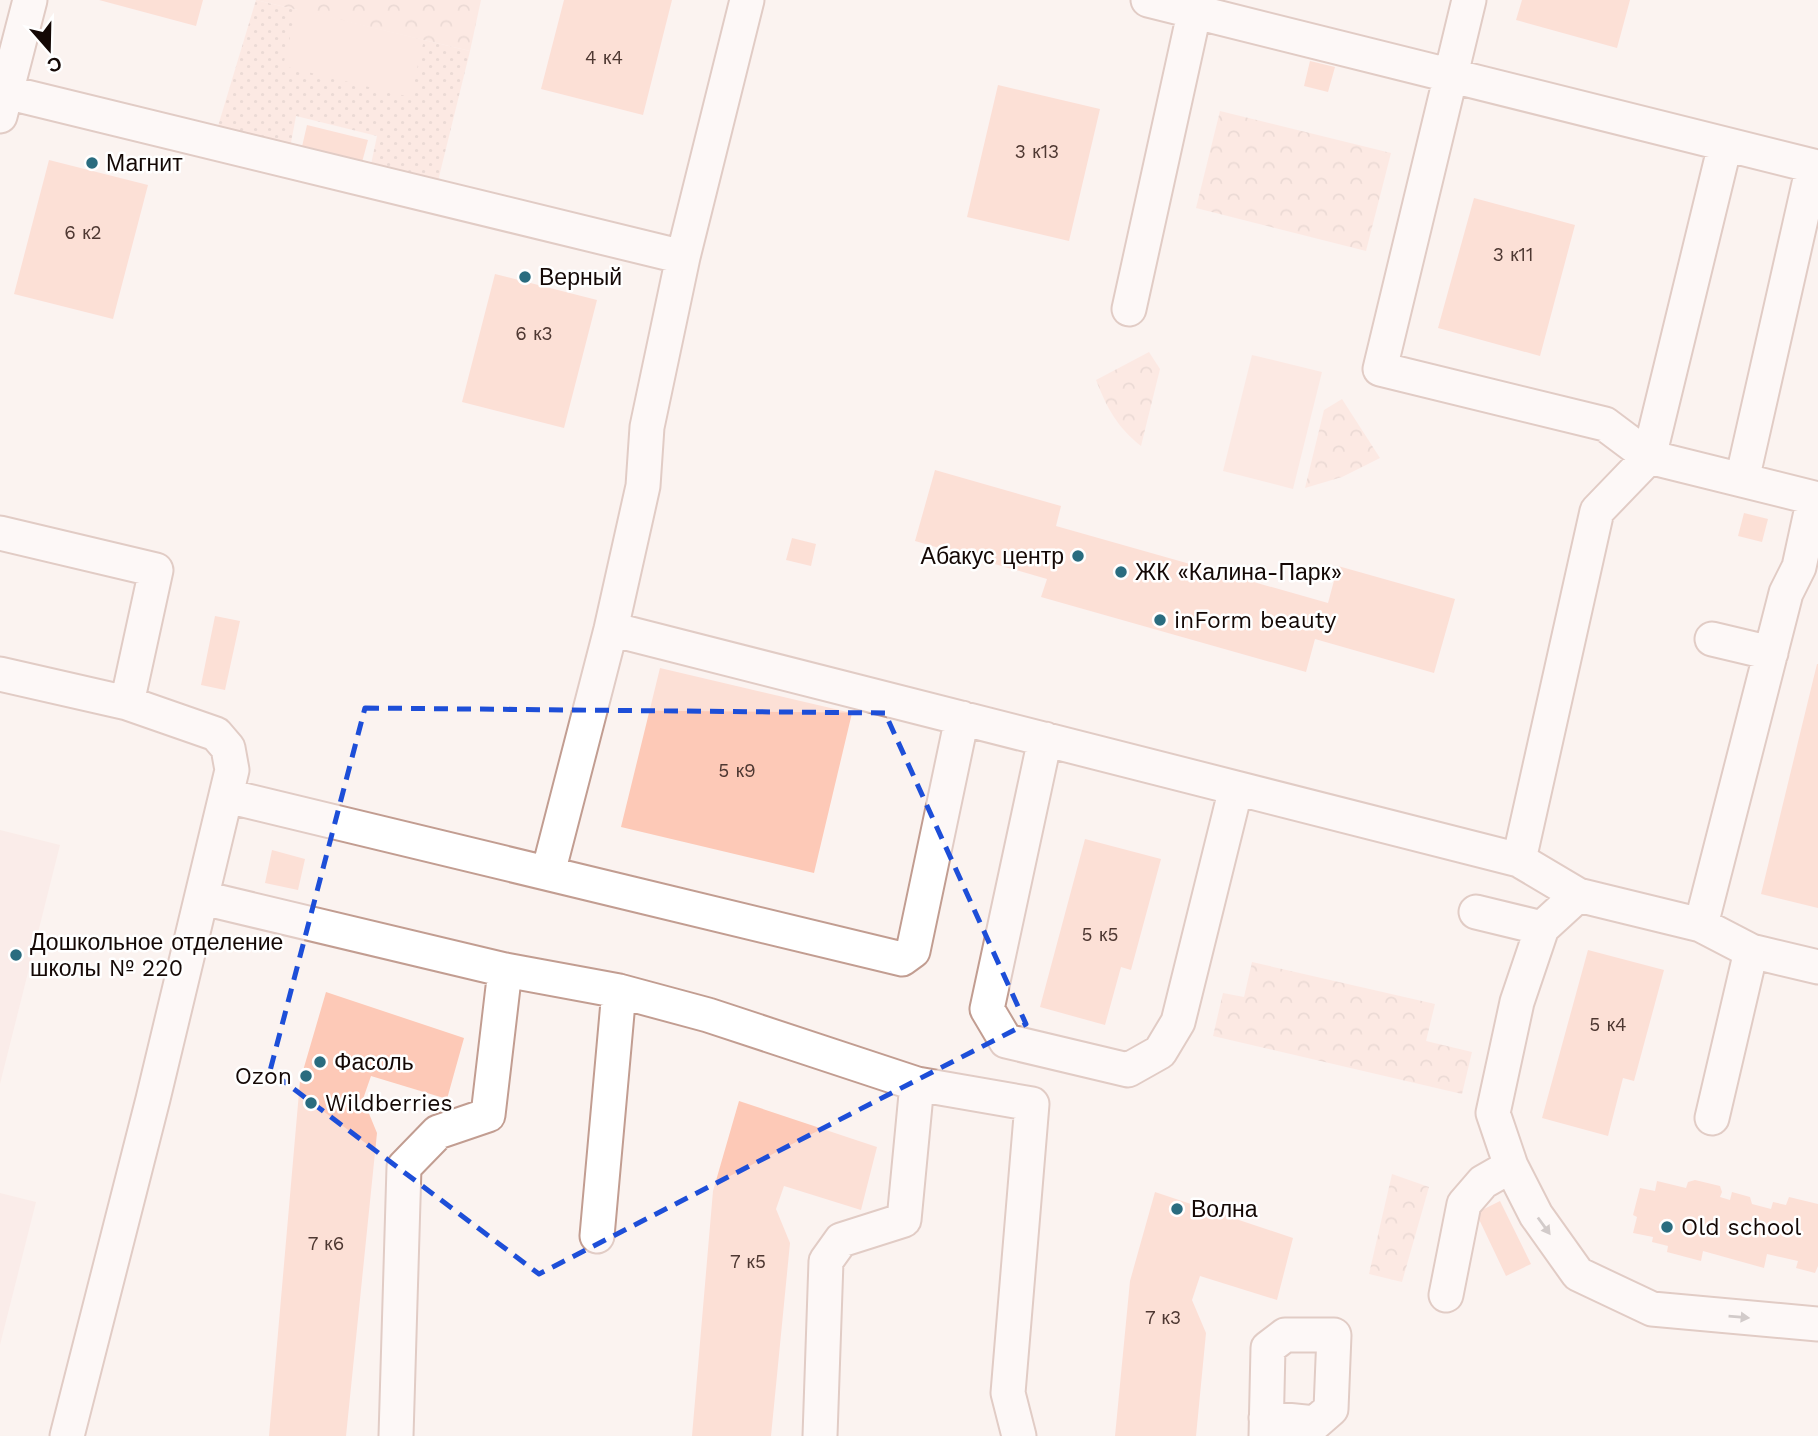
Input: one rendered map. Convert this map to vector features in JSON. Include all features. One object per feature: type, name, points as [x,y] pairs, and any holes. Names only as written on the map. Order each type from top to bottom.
[{"type":"lane","points":[[30,0],[3,104],[683,257]]},
{"type":"lane","points":[[548,873],[611,629],[643,486],[647,427],[683,257],[747,0]]},
{"type":"lane","points":[[1148,0],[1196,6],[1450,76],[1816,167],[1742,480]]},
{"type":"lane","points":[[1469,0],[1380,369],[1605,424],[1649,457],[1816,499],[1799,567],[1786,593],[1701,925]]},
{"type":"lane","points":[[1129,309],[1196,6]]},
{"type":"lane","points":[[1519,860],[1597,511],[1649,457],[1725,145]]},
{"type":"lane","points":[[0,533],[156,570],[127,703]]},
{"type":"lane","points":[[611,629],[1519,860],[1578,895],[1701,925],[1751,951],[1818,967]]},
{"type":"lane","points":[[1712,639],[1771,653]]},
{"type":"lane","points":[[0,674],[127,703],[216,734],[228,748],[232,770],[203,898],[67,1436]]},
{"type":"lane","points":[[228,796],[902,959],[913,951],[962,718]]},
{"type":"lane","points":[[1045,739],[987,1009],[1006,1041],[1128,1070],[1160,1052],[1178,1022],[1236,788]]},
{"type":"lane","points":[[1578,895],[1542,928],[1517,1002],[1493,1113],[1511,1166],[1536,1215],[1578,1274],[1652,1309],[1818,1324]]},
{"type":"lane","points":[[203,898],[505,970],[620,991],[708,1015],[917,1084],[1032,1104],[1009,1393],[1018,1436]]},
{"type":"lane","points":[[1476,912],[1542,928]]},
{"type":"lane","points":[[1712,1118],[1751,951]]},
{"type":"lane","points":[[396,1436],[404,1167],[438,1132],[488,1115],[505,970]]},
{"type":"lane","points":[[597,1236],[620,991]]},
{"type":"lane","points":[[820,1436],[826,1261],[841,1240],[904,1220],[917,1084]]},
{"type":"lane","points":[[1446,1294],[1464,1204],[1483,1182],[1511,1166]]},
{"type":"highlighted area","points":[[365,708],[885,713],[1026,1024],[539,1274],[270,1071]]},
{"type":"shaded area","name":"Дошкольное отделение школы № 220","points":[[0,830],[60,845],[0,1084]]},
{"type":"shaded area","points":[[0,1193],[36,1202],[0,1345]]},
{"type":"green space","points":[[256,0],[470,51],[437,185],[370,169],[377,136],[296,116],[290,148],[218,126]]},
{"type":"green space","points":[[256,0],[481,0],[470,51]]},
{"type":"green space","points":[[297,9],[424,40],[410,97],[283,66]]},
{"type":"green space","points":[[1220,111],[1391,153],[1366,251],[1196,208]]},
{"type":"green space","points":[[1149,352],[1160,369],[1141,446],[1125,432],[1114,416],[1096,380]]},
{"type":"green space","points":[[1252,355],[1322,372],[1293,489],[1223,471]]},
{"type":"green space","points":[[1342,399],[1380,458],[1342,477],[1305,488],[1324,410]]},
{"type":"green space","points":[[1252,962],[1435,1004],[1426,1041],[1472,1052],[1462,1094],[1213,1036],[1223,993],[1244,997]]},
{"type":"green space","points":[[1392,1174],[1429,1187],[1402,1282],[1369,1274]]},
{"type":"building","points":[[99,0],[203,0],[196,26]]},
{"type":"building","points":[[564,0],[672,0],[643,115],[541,89]]},
{"type":"building","points":[[1522,0],[1630,0],[1617,48],[1516,20]]},
{"type":"building","points":[[1310,61],[1335,67],[1328,92],[1304,86]]},
{"type":"building","points":[[998,85],[1100,109],[1069,241],[967,217]]},
{"type":"building","points":[[307,125],[368,140],[361,166],[301,151]]},
{"type":"building","points":[[49,160],[148,185],[113,319],[14,294]]},
{"type":"building","points":[[1474,198],[1575,225],[1540,356],[1438,328]]},
{"type":"building","points":[[495,274],[597,300],[564,428],[462,402]]},
{"type":"building","name":"ЖК «Калина-Парк»","points":[[935,470],[1061,506],[1056,526],[1328,603],[1338,566],[1455,599],[1434,673],[1315,639],[1306,672],[1041,597],[1047,579],[915,541]]},
{"type":"building","points":[[1744,513],[1768,519],[1762,542],[1738,536]]},
{"type":"building","points":[[792,538],[816,544],[811,566],[786,560]]},
{"type":"building","points":[[215,616],[240,621],[225,690],[201,685]]},
{"type":"building","points":[[1818,664],[1818,908],[1761,894]]},
{"type":"building","points":[[660,668],[852,713],[814,873],[621,827]]},
{"type":"building","points":[[1085,839],[1161,859],[1131,970],[1121,967],[1105,1025],[1040,1007]]},
{"type":"building","points":[[272,850],[305,859],[298,890],[265,883]]},
{"type":"building","points":[[1588,950],[1664,970],[1634,1081],[1623,1078],[1608,1136],[1542,1118]]},
{"type":"building","points":[[326,992],[464,1038],[447,1099],[371,1076],[363,1099],[377,1133],[346,1436],[269,1436],[300,1081]]},
{"type":"building","points":[[739,1101],[877,1147],[861,1210],[784,1186],[776,1209],[790,1243],[771,1436],[692,1436],[713,1191]]},
{"type":"building","points":[[1695,1180],[1720,1186],[1720,1197],[1730,1200],[1732,1192],[1750,1197],[1752,1204],[1771,1209],[1773,1202],[1786,1205],[1789,1197],[1818,1204],[1818,1266],[1815,1273],[1796,1268],[1798,1261],[1767,1254],[1764,1268],[1703,1251],[1701,1261],[1667,1252],[1668,1246],[1652,1242],[1653,1237],[1633,1233],[1637,1217],[1633,1215],[1640,1188],[1655,1191],[1657,1181],[1686,1188],[1688,1182]]},
{"type":"building","points":[[1155,1192],[1293,1238],[1277,1300],[1200,1276],[1192,1300],[1206,1333],[1196,1436],[1115,1436],[1130,1281]]},
{"type":"building","points":[[1500,1201],[1531,1264],[1506,1276],[1476,1213]]},
{"type":"place","name":"Магнит","points":[[92,163]]},
{"type":"place","name":"Верный","points":[[525,277]]},
{"type":"place","name":"Абакус центр","points":[[1078,556]]},
{"type":"place","name":"ЖК «Калина-Парк»","points":[[1121,572]]},
{"type":"place","name":"inForm beauty","points":[[1160,620]]},
{"type":"place","name":"Дошкольное отделение школы № 220","points":[[16,955]]},
{"type":"place","name":"Фасоль","points":[[320,1062]]},
{"type":"place","name":"Ozon","points":[[306,1076]]},
{"type":"place","name":"Wildberries","points":[[311,1103]]},
{"type":"place","name":"Волна","points":[[1177,1209]]},
{"type":"place","name":"Old school","points":[[1667,1227]]}]
